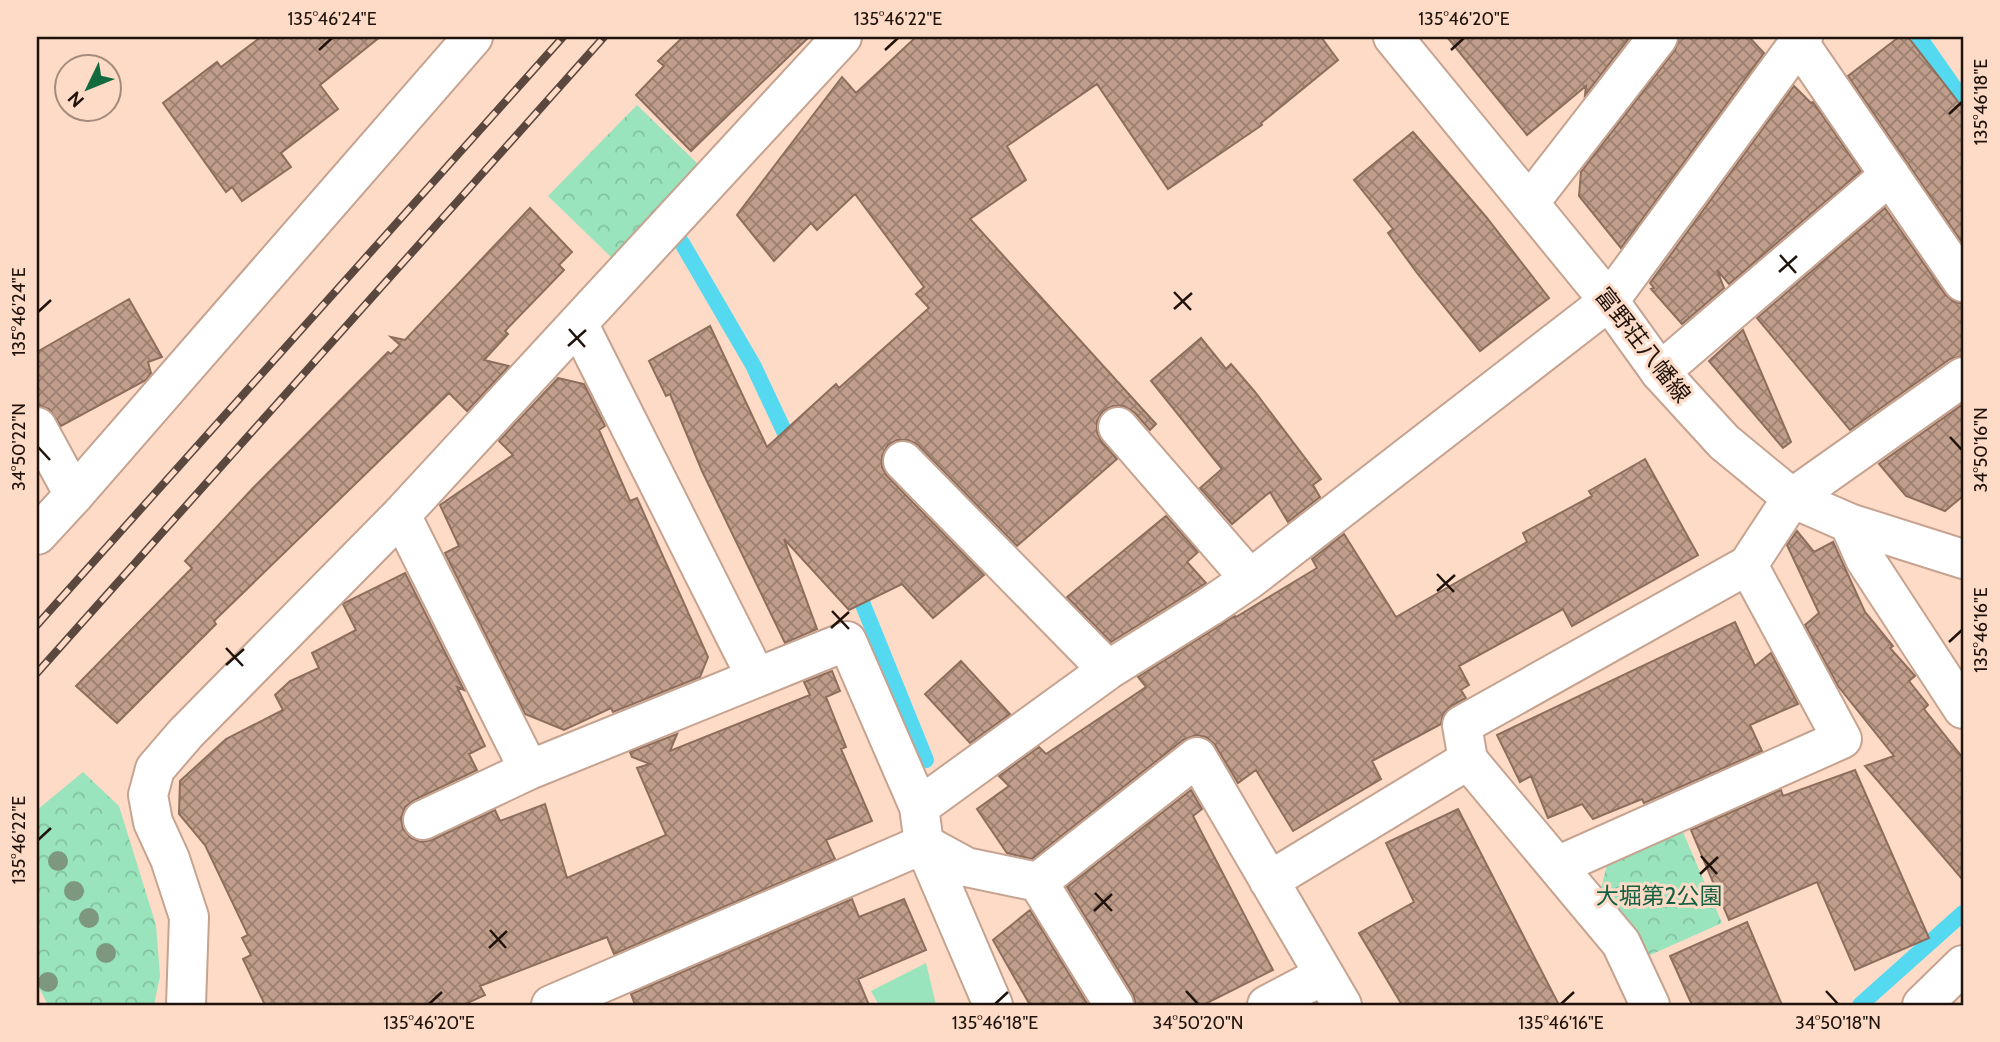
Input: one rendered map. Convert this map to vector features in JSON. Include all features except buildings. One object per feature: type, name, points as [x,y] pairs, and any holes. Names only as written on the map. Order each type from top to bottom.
[{"type":"street","points":[[37,535],[473,37]]},
{"type":"street","points":[[186,1005],[189,917],[170,859],[153,822],[149,795],[155,769],[186,733],[401,515],[842,37]]},
{"type":"street","name":"富野荘八幡線","points":[[1393,37],[1609,300],[1660,372],[1724,442],[1792,498],[1850,523],[1963,559]]},
{"type":"street","points":[[1529,203],[1658,37]]},
{"type":"street","points":[[919,807],[1108,670],[1250,579],[1609,300],[1801,40],[1963,282]]},
{"type":"street","points":[[1660,372],[1890,175]]},
{"type":"street","points":[[578,323],[756,677]]},
{"type":"street","points":[[1650,1005],[1621,943],[1468,760],[1462,725],[1748,565],[1792,498],[1963,377]]},
{"type":"street","points":[[37,427],[74,495]]},
{"type":"street","points":[[1118,427],[1250,579]]},
{"type":"street","points":[[903,461],[1108,670]]},
{"type":"street","points":[[401,515],[529,770]]},
{"type":"street","points":[[1850,523],[1865,559],[1963,709]]},
{"type":"street","points":[[1557,866],[1842,739],[1748,565]]},
{"type":"street","points":[[423,820],[529,770],[847,641],[919,807],[924,845],[993,1005]]},
{"type":"street","points":[[1038,882],[1197,757],[1333,990],[1267,1005]]},
{"type":"street","points":[[1269,881],[1468,760]]},
{"type":"street","points":[[924,845],[966,867],[1038,882],[1114,1005]]},
{"type":"street","points":[[551,1005],[924,845]]},
{"type":"street","points":[[1922,1005],[1961,974]]},
{"type":"green space","points":[[637,105],[701,167],[613,259],[548,196]]},
{"type":"green space","points":[[83,772],[119,806],[156,925],[160,976],[154,1005],[48,1005],[37,984],[37,810]]},
{"type":"green space","name":"大堀第2公園","points":[[1683,832],[1722,923],[1650,955],[1598,900],[1607,865]]},
{"type":"green space","points":[[926,963],[936,1005],[879,1005],[871,991]]},
{"type":"waterway","points":[[1919,37],[1963,100]]},
{"type":"waterway","points":[[682,243],[753,365],[793,450]]},
{"type":"waterway","points":[[855,585],[926,760]]},
{"type":"waterway","points":[[1860,1005],[1963,913]]},
{"type":"railway","points":[[37,625],[563,37]]},
{"type":"railway","points":[[37,673],[604,37]]}]
